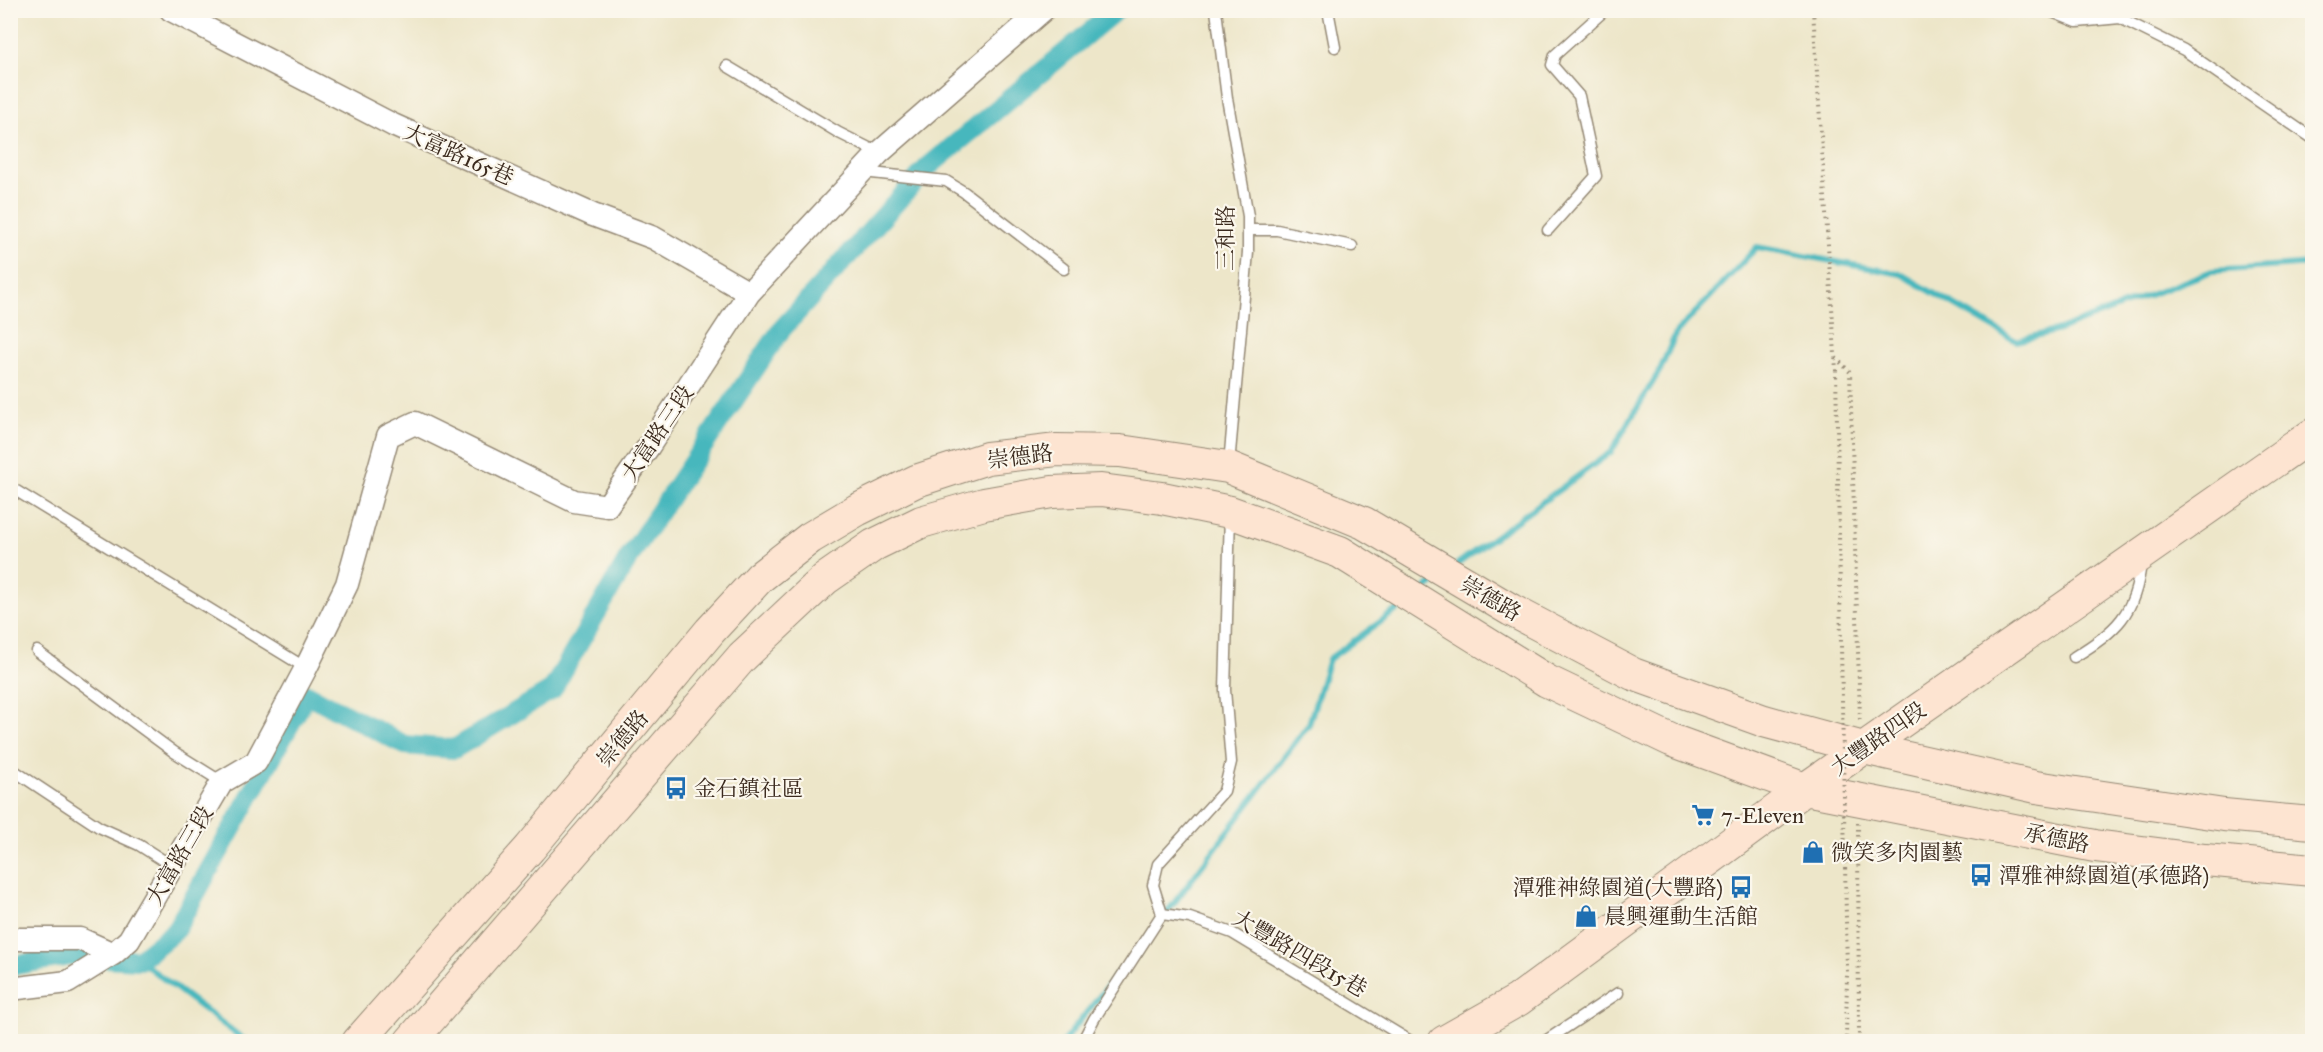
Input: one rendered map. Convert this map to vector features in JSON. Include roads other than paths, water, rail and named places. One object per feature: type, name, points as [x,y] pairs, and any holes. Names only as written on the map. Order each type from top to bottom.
[{"type":"street","name":"大富路165巷","points":[[171,10],[393,125],[593,215],[654,238],[749,293]]},
{"type":"street","name":"大富路三段","points":[[10,989],[68,982],[113,954],[129,940],[222,782],[256,762],[347,584],[388,436],[415,423],[574,501],[607,506],[749,293],[873,165],[1043,10]]},
{"type":"street","name":"大豐路四段","points":[[1461,1038],[1518,1000],[1805,789],[2313,435]]},
{"type":"street","name":"崇德路","points":[[358,1041],[530,848],[710,631],[760,577],[810,538],[857,510],[916,481],[987,458],[1057,450],[1120,451],[1228,467],[1364,523],[1511,610],[1633,674],[1764,721],[1863,748]]},
{"type":"street","name":"崇德路","points":[[410,1041],[742,657],[825,579],[874,545],[921,522],[984,504],[1052,492],[1101,490],[1162,498],[1230,512],[1340,552],[1547,681],[1671,740],[1805,789]]},
{"type":"street","name":"承德路","points":[[1863,748],[2036,787],[2224,815],[2313,823]]},
{"type":"street","name":"承德路","points":[[1805,789],[2095,846],[2205,860],[2313,870]]},
{"type":"street","points":[[10,939],[80,939],[113,954]]},
{"type":"lane","name":"三和路","points":[[1216,10],[1227,98],[1248,216],[1228,467]]},
{"type":"lane","points":[[1328,10],[1335,47]]},
{"type":"lane","points":[[1548,230],[1596,176],[1579,96],[1552,65],[1553,60],[1555,55],[1605,10]]},
{"type":"lane","points":[[2047,10],[2077,22],[2120,18],[2184,50],[2313,138]]},
{"type":"lane","points":[[727,66],[839,133],[873,165],[900,175],[946,181],[964,192],[1064,269]]},
{"type":"lane","points":[[1248,230],[1277,230],[1352,246]]},
{"type":"lane","points":[[10,487],[306,668]]},
{"type":"lane","points":[[1082,1041],[1162,914],[1153,885],[1158,864],[1224,790],[1231,762],[1225,690],[1230,512]]},
{"type":"lane","points":[[2074,657],[2105,638],[2126,615],[2139,586],[2142,553]]},
{"type":"lane","points":[[37,651],[174,752],[222,782]]},
{"type":"lane","points":[[10,768],[99,827],[139,844],[172,866]]},
{"type":"lane","name":"大豐路四段15巷","points":[[1162,914],[1190,918],[1232,933],[1413,1041]]},
{"type":"lane","points":[[1544,1041],[1618,993]]},
{"type":"waterway","points":[[10,966],[71,956],[139,960],[175,931],[307,694],[405,745],[454,749],[552,690],[628,559],[781,330],[928,167],[1116,10]]},
{"type":"waterway","points":[[1456,565],[1611,452],[1660,370],[1676,333],[1757,247],[1901,274],[2016,341],[2059,330],[2212,271],[2312,264]]},
{"type":"waterway","points":[[1420,593],[1439,579]]},
{"type":"waterway","points":[[1165,915],[1309,724],[1329,659],[1405,604]]},
{"type":"waterway","points":[[139,960],[247,1042]]},
{"type":"waterway","points":[[1063,1042],[1119,972]]},
{"type":"place","name":"金石鎮社區","points":[[676,788]]},
{"type":"place","name":"7-Eleven","points":[[1703,815]]},
{"type":"place","name":"微笑多肉園藝","points":[[1813,852]]},
{"type":"place","name":"潭雅神綠園道(承德路)","points":[[1981,875]]},
{"type":"place","name":"潭雅神綠園道(大豐路)","points":[[1741,887]]},
{"type":"place","name":"晨興運動生活館","points":[[1586,916]]}]
